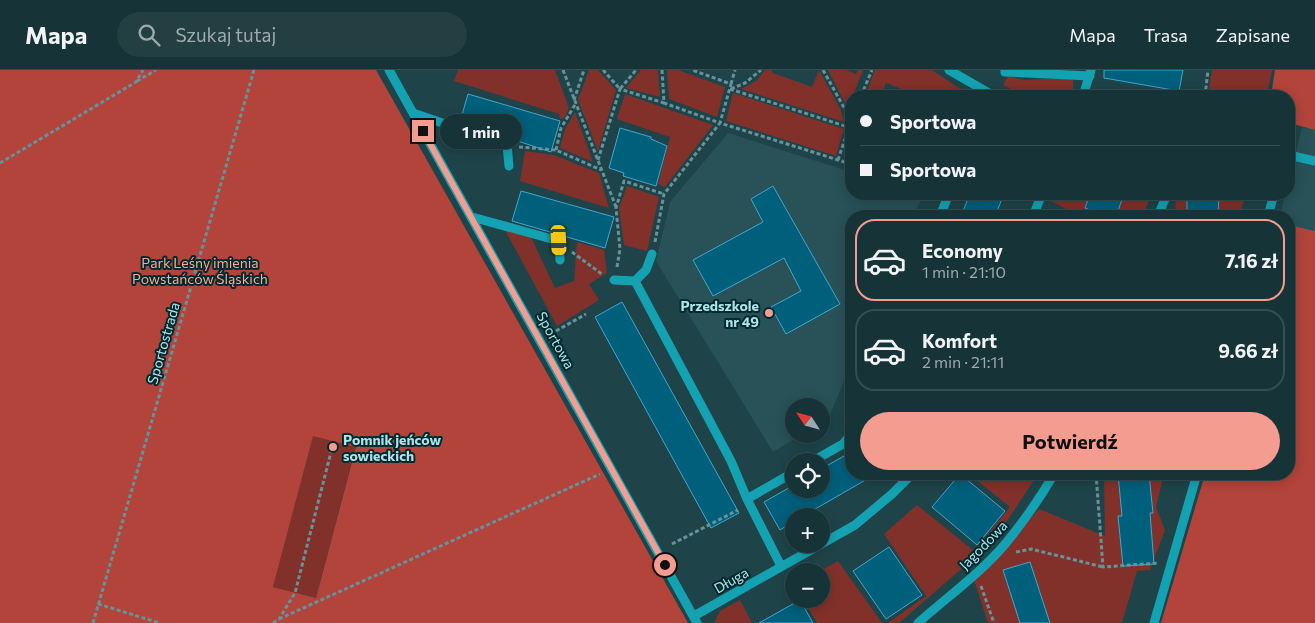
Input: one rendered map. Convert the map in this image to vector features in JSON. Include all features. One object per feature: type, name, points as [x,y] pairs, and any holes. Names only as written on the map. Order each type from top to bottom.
[{"type":"street","name":"Sportowa","points":[[390,70],[696,620]]},
{"type":"street","points":[[949,70],[981,90]]},
{"type":"street","points":[[1005,70],[1005,72],[1090,73],[1085,90]]},
{"type":"street","points":[[414,113],[507,146],[509,166]]},
{"type":"street","points":[[1295,156],[1315,161]]},
{"type":"street","points":[[472,218],[559,240],[560,260]]},
{"type":"street","points":[[614,280],[635,281],[646,270],[652,254]]},
{"type":"street","points":[[635,281],[731,461],[748,502],[781,566]]},
{"type":"street","points":[[827,453],[845,442]]},
{"type":"street","points":[[748,502],[785,478]]},
{"type":"street","name":"Długa","points":[[696,620],[781,566],[855,525],[906,480]]},
{"type":"street","name":"Jagodowa","points":[[918,623],[977,573],[995,555],[1035,505],[1050,480]]},
{"type":"street","points":[[1154,623],[1194,480]]},
{"type":"path","points":[[136,82],[143,70]]},
{"type":"path","points":[[0,163],[156,70]]},
{"type":"path","name":"Sportostrada","points":[[93,623],[254,70]]},
{"type":"path","points":[[559,240],[605,276],[614,280],[620,249],[616,208],[563,70]]},
{"type":"path","points":[[556,150],[561,128],[575,101],[584,70]]},
{"type":"path","points":[[603,70],[620,89],[845,162]]},
{"type":"path","points":[[598,161],[620,89],[636,70]]},
{"type":"path","points":[[662,70],[664,103]]},
{"type":"path","points":[[692,70],[731,84]]},
{"type":"path","points":[[652,254],[664,194],[720,123],[735,70]]},
{"type":"path","points":[[730,89],[744,83],[761,70]]},
{"type":"path","points":[[823,70],[845,109]]},
{"type":"path","points":[[864,90],[872,70]]},
{"type":"path","points":[[1206,90],[1208,70]]},
{"type":"path","points":[[730,89],[845,126]]},
{"type":"path","points":[[838,160],[845,141]]},
{"type":"path","points":[[507,146],[556,150],[601,170]]},
{"type":"path","points":[[616,208],[624,181],[664,194]]},
{"type":"path","points":[[556,331],[586,314]]},
{"type":"path","points":[[279,619],[294,593],[331,452]]},
{"type":"path","points":[[273,623],[603,472]]},
{"type":"path","points":[[1096,480],[1103,567]]},
{"type":"path","points":[[672,544],[748,502]]},
{"type":"path","points":[[995,555],[1031,550],[1103,567],[1172,562]]},
{"type":"path","points":[[977,573],[994,623]]},
{"type":"path","points":[[98,604],[160,623]]},
{"type":"shaded area","points":[[458,70],[555,70],[569,108],[564,118],[560,119],[559,114],[454,81]]},
{"type":"shaded area","points":[[589,70],[598,70],[616,90],[598,151],[578,100]]},
{"type":"shaded area","points":[[641,70],[658,70],[660,97],[626,88]]},
{"type":"shaded area","points":[[667,70],[678,70],[725,87],[717,117],[669,99]]},
{"type":"shaded area","points":[[765,70],[771,70],[773,73],[812,87],[819,70],[841,110],[844,122],[741,89],[756,81]]},
{"type":"shaded area","points":[[828,70],[846,70],[856,74],[858,70],[863,70],[855,90],[845,90],[845,103]]},
{"type":"shaded area","points":[[875,70],[932,70],[962,90],[904,90],[886,83],[883,90],[867,90]]},
{"type":"shaded area","points":[[1212,70],[1272,70],[1268,90],[1209,90]]},
{"type":"shaded area","points":[[1008,76],[1025,80],[1068,78],[1073,80],[1073,90],[1013,90],[1003,85]]},
{"type":"shaded area","points":[[733,93],[844,129],[836,156],[726,121]]},
{"type":"shaded area","points":[[625,94],[713,125],[665,187],[658,184],[670,137],[617,119]]},
{"type":"shaded area","points":[[575,112],[593,162],[560,148],[565,129]]},
{"type":"shaded area","points":[[1302,127],[1315,130],[1315,231],[1295,226],[1295,210],[1281,210],[1284,200],[1295,200],[1295,156]]},
{"type":"shaded area","name":"Przedszkole nr 49","points":[[728,133],[845,170],[845,200],[921,200],[916,210],[845,210],[845,378],[830,415],[830,398],[785,398],[785,443],[788,443],[773,452],[656,261],[670,202]]},
{"type":"shaded area","points":[[525,151],[554,155],[599,173],[609,208],[520,181]]},
{"type":"shaded area","points":[[627,186],[659,197],[647,251],[624,245],[619,208]]},
{"type":"shaded area","points":[[1048,200],[1149,200],[1145,210],[1064,210],[1065,208]]},
{"type":"shaded area","points":[[1176,200],[1244,200],[1241,210],[1175,210]]},
{"type":"shaded area","points":[[505,230],[531,237],[555,288],[574,281],[577,242],[604,250],[607,273],[589,284],[599,300],[557,326]]},
{"type":"shaded area","points":[[313,435],[356,446],[316,598],[273,587]]},
{"type":"shaded area","points":[[976,480],[1034,480],[999,533],[899,623],[888,623],[926,596],[884,534],[917,505],[974,551],[1010,507]]},
{"type":"shaded area","points":[[1104,480],[1163,480],[1156,507],[1165,530],[1150,570],[1137,571],[1122,623],[988,623],[973,577],[991,562],[1039,509],[1105,536]]},
{"type":"shaded area","points":[[838,561],[882,623],[817,623],[808,608],[830,608],[830,565]]},
{"type":"shaded area","points":[[740,600],[752,623],[714,623],[720,611]]},
{"type":"green space","name":"Park Leśny imienia Powstańców Śląskich","points":[[0,70],[376,70],[688,623],[0,623]],"holes":[[[313,436],[356,447],[316,598],[273,587]]]},
{"type":"green space","points":[[1275,70],[1315,70],[1315,130],[1295,125],[1295,90],[1272,90]]},
{"type":"green space","points":[[1295,226],[1315,231],[1315,623],[1161,623],[1203,480],[1295,480]]},
{"type":"building","points":[[1104,70],[1183,70],[1179,90],[1104,78]]},
{"type":"building","points":[[468,94],[560,121],[551,152],[460,122]]},
{"type":"building","points":[[620,128],[651,137],[651,139],[667,146],[656,186],[623,176],[624,173],[609,168]]},
{"type":"building","points":[[773,186],[840,304],[786,334],[771,307],[801,291],[784,258],[713,296],[693,260],[763,222],[751,199]]},
{"type":"building","points":[[521,191],[614,217],[605,248],[512,221]]},
{"type":"building","points":[[968,200],[1002,200],[997,210],[963,210]]},
{"type":"building","points":[[1088,200],[1122,200],[1118,210],[1090,210],[1085,208]]},
{"type":"building","points":[[1187,200],[1219,200],[1218,210],[1187,210]]},
{"type":"building","points":[[622,302],[739,513],[711,528],[595,317]]},
{"type":"building","points":[[845,455],[845,480],[866,480],[817,508],[785,508],[785,527],[780,530],[764,502],[785,490],[785,498],[830,498],[830,464]]},
{"type":"building","points":[[955,480],[967,480],[1005,511],[977,545],[932,507]]},
{"type":"building","points":[[1119,480],[1150,480],[1153,513],[1150,513],[1154,564],[1123,566],[1118,516],[1122,516]]},
{"type":"building","points":[[889,547],[922,595],[886,619],[853,571]]},
{"type":"building","points":[[1030,562],[1050,623],[1020,623],[1003,570]]},
{"type":"building","points":[[786,608],[805,608],[813,623],[759,623]]},
{"type":"place","name":"Przedszkole nr 49","points":[[769,313]]},
{"type":"place","name":"Pomnik jeńców sowieckich","points":[[333,447]]},
{"type":"route","points":[[423,131],[665,565]]}]
